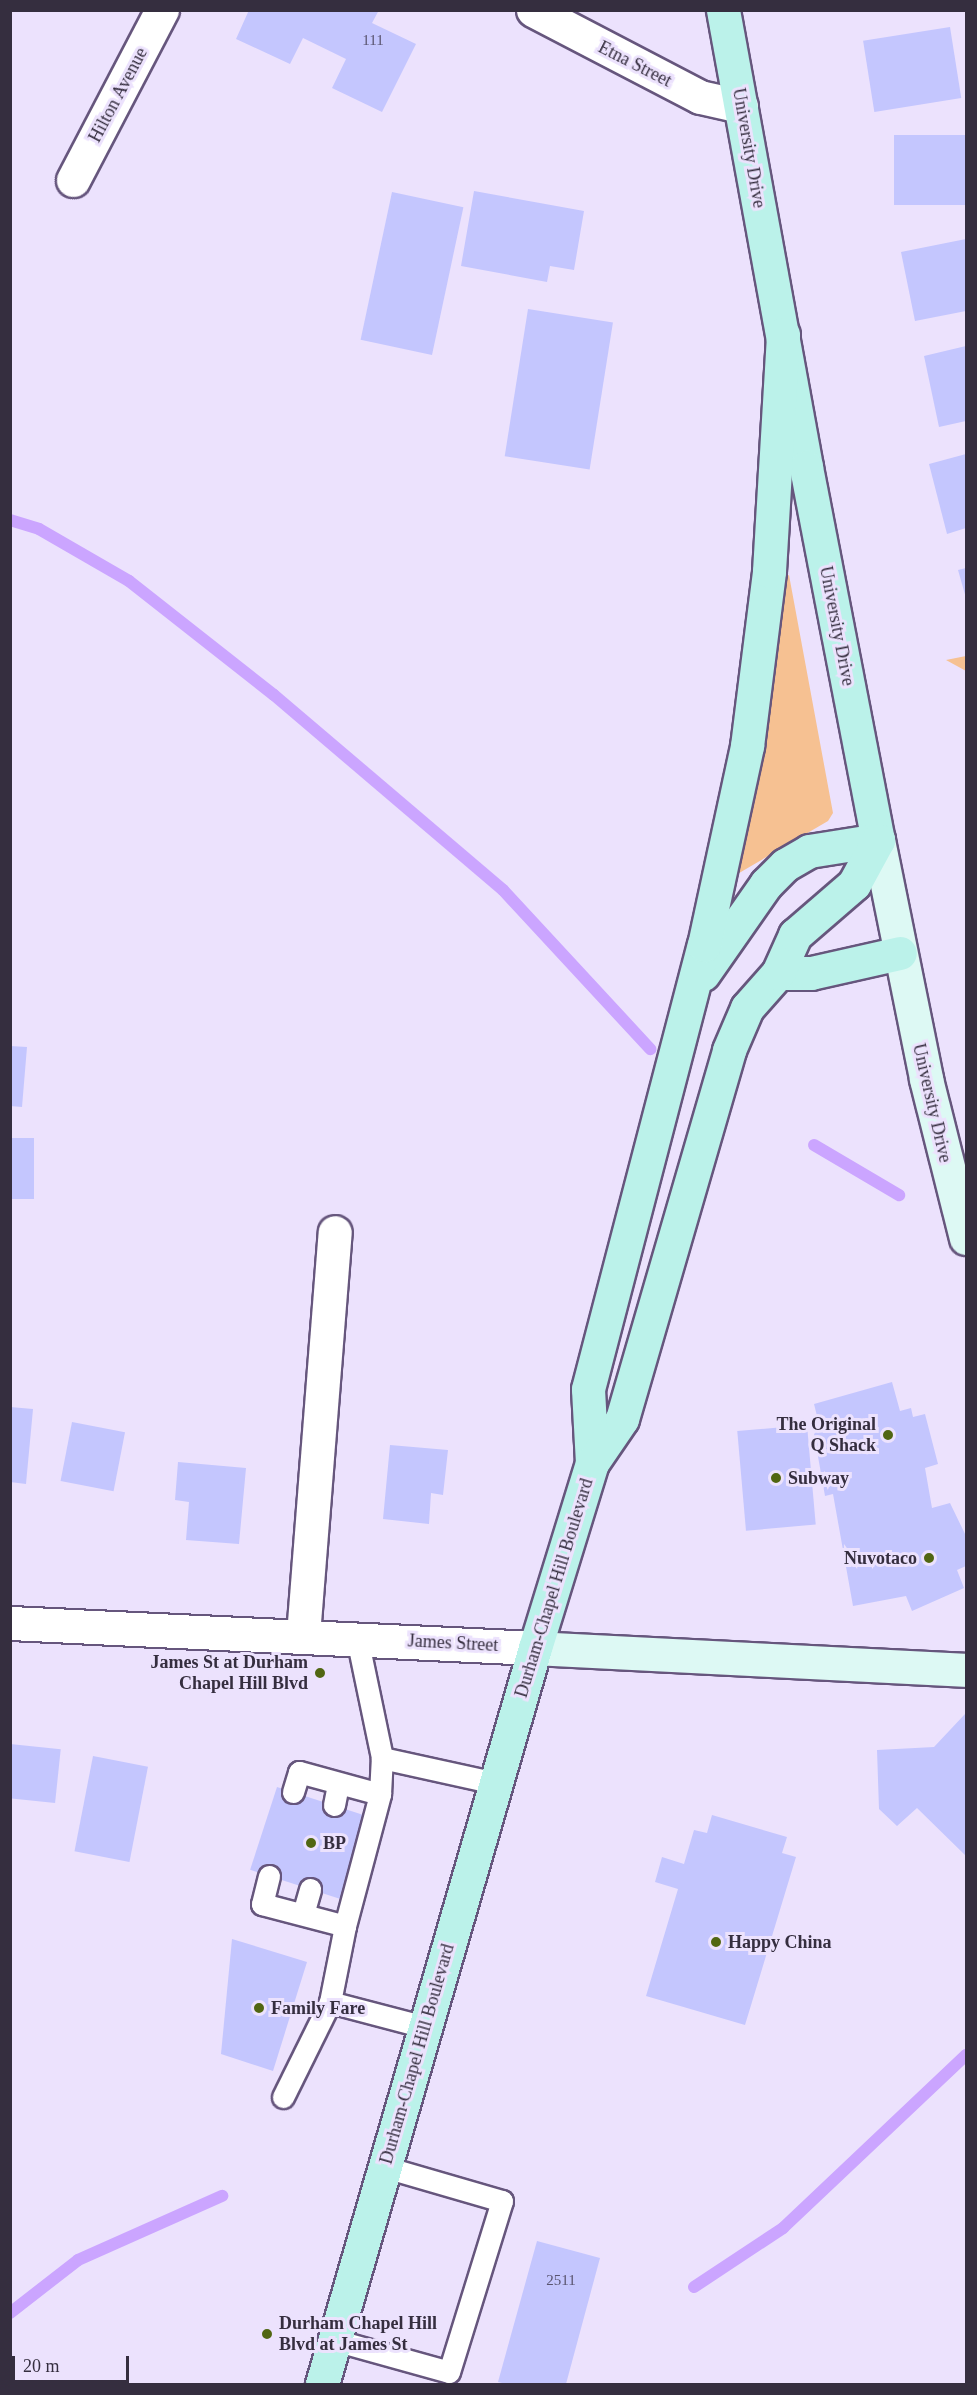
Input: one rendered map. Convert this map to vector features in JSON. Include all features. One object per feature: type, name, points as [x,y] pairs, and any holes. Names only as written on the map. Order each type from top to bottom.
[{"type":"main road","name":"University Drive","points":[[723,10],[878,840]]},
{"type":"main road","points":[[592,1463],[588,1389],[694,985],[731,828],[759,662],[769,571],[783,334]]},
{"type":"main road","points":[[694,985],[766,884],[785,865],[809,851],[878,840]]},
{"type":"main road","name":"Durham-Chapel Hill Boulevard","points":[[322,2385],[535,1648],[592,1463],[622,1419],[729,1050],[747,1008],[778,973],[795,935],[854,884],[878,840]]},
{"type":"main road","points":[[778,973],[811,974],[900,953]]},
{"type":"street","name":"Hilton Avenue","points":[[73,180],[162,10]]},
{"type":"street","name":"Etna Street","points":[[533,10],[700,97],[741,106]]},
{"type":"street","name":"University Drive","points":[[878,840],[935,1118],[966,1238]]},
{"type":"street","points":[[303,1635],[335,1232]]},
{"type":"street","name":"James Street","points":[[10,1623],[303,1635],[966,1670]]},
{"type":"lane","points":[[283,2097],[330,2002],[345,1926],[380,1794],[382,1758],[357,1638]]},
{"type":"lane","points":[[382,1758],[495,1783]]},
{"type":"lane","points":[[293,1792],[299,1772],[380,1794]]},
{"type":"lane","points":[[334,1805],[338,1784]]},
{"type":"lane","points":[[269,1876],[262,1904],[345,1926]]},
{"type":"lane","points":[[303,1914],[310,1889]]},
{"type":"lane","points":[[330,2002],[425,2027]]},
{"type":"lane","points":[[334,2340],[449,2372],[502,2201],[385,2167]]},
{"type":"shaded area","points":[[789,575],[833,813],[828,821],[734,876],[771,689],[782,578]]},
{"type":"shaded area","points":[[966,656],[966,671],[946,660]]},
{"type":"building","points":[[249,10],[379,10],[372,23],[416,44],[382,112],[332,88],[346,59],[303,38],[290,64],[236,39]]},
{"type":"building","points":[[950,27],[961,98],[874,112],[863,41]]},
{"type":"building","points":[[894,135],[966,135],[966,205],[894,205]]},
{"type":"building","points":[[474,191],[584,211],[574,270],[550,266],[547,282],[461,266]]},
{"type":"building","points":[[392,192],[463,207],[432,355],[361,340]]},
{"type":"building","points":[[966,239],[966,311],[915,321],[901,252]]},
{"type":"building","points":[[528,309],[613,322],[590,470],[505,456]]},
{"type":"building","points":[[966,346],[966,421],[939,427],[924,356]]},
{"type":"building","points":[[966,454],[966,528],[947,534],[929,464]]},
{"type":"building","points":[[966,568],[966,598],[958,570]]},
{"type":"building","points":[[10,1046],[27,1047],[22,1107],[10,1106]]},
{"type":"building","points":[[10,1138],[34,1138],[34,1199],[10,1199]]},
{"type":"building","points":[[892,1382],[900,1411],[911,1408],[913,1417],[925,1414],[938,1464],[925,1468],[932,1508],[950,1503],[966,1536],[966,1566],[957,1570],[964,1588],[912,1611],[906,1596],[853,1606],[833,1494],[825,1496],[814,1434],[820,1428],[814,1404]]},
{"type":"building","points":[[10,1407],[33,1409],[26,1484],[10,1482]]},
{"type":"building","points":[[72,1422],[125,1432],[114,1491],[61,1481]]},
{"type":"building","name":"Subway","points":[[807,1425],[816,1525],[746,1531],[737,1431]]},
{"type":"building","points":[[390,1445],[448,1450],[443,1495],[431,1493],[429,1524],[383,1519]]},
{"type":"building","points":[[178,1462],[246,1468],[239,1544],[186,1540],[189,1502],[175,1500]]},
{"type":"building","points":[[965,1714],[966,1856],[917,1808],[897,1826],[879,1809],[877,1750],[934,1747]]},
{"type":"building","points":[[10,1744],[61,1749],[55,1803],[10,1798]]},
{"type":"building","points":[[93,1756],[148,1767],[129,1862],[74,1851]]},
{"type":"building","name":"BP","points":[[277,1787],[371,1818],[344,1900],[250,1870]]},
{"type":"building","name":"Happy China","points":[[712,1815],[787,1837],[782,1853],[796,1857],[745,2025],[646,1996],[678,1889],[655,1882],[662,1857],[684,1864],[694,1830],[707,1833]]},
{"type":"building","name":"Family Fare","points":[[232,1939],[307,1962],[273,2071],[221,2054]]},
{"type":"building","points":[[537,2241],[600,2258],[566,2384],[506,2384],[498,2382]]},
{"type":"waterway","points":[[10,520],[39,529],[129,581],[274,695],[503,890],[650,1049]]},
{"type":"waterway","points":[[814,1145],[899,1195]]},
{"type":"waterway","points":[[694,2287],[783,2228],[966,2055]]},
{"type":"waterway","points":[[10,2313],[78,2260],[222,2196]]},
{"type":"place","name":"The Original Q Shack","points":[[888,1435]]},
{"type":"place","name":"Subway","points":[[776,1478]]},
{"type":"place","name":"Nuvotaco","points":[[929,1558]]},
{"type":"place","name":"James St at Durham Chapel Hill Blvd","points":[[320,1673]]},
{"type":"place","name":"BP","points":[[311,1843]]},
{"type":"place","name":"Happy China","points":[[716,1942]]},
{"type":"place","name":"Family Fare","points":[[259,2008]]},
{"type":"place","name":"Durham Chapel Hill Blvd at James St","points":[[267,2334]]}]
